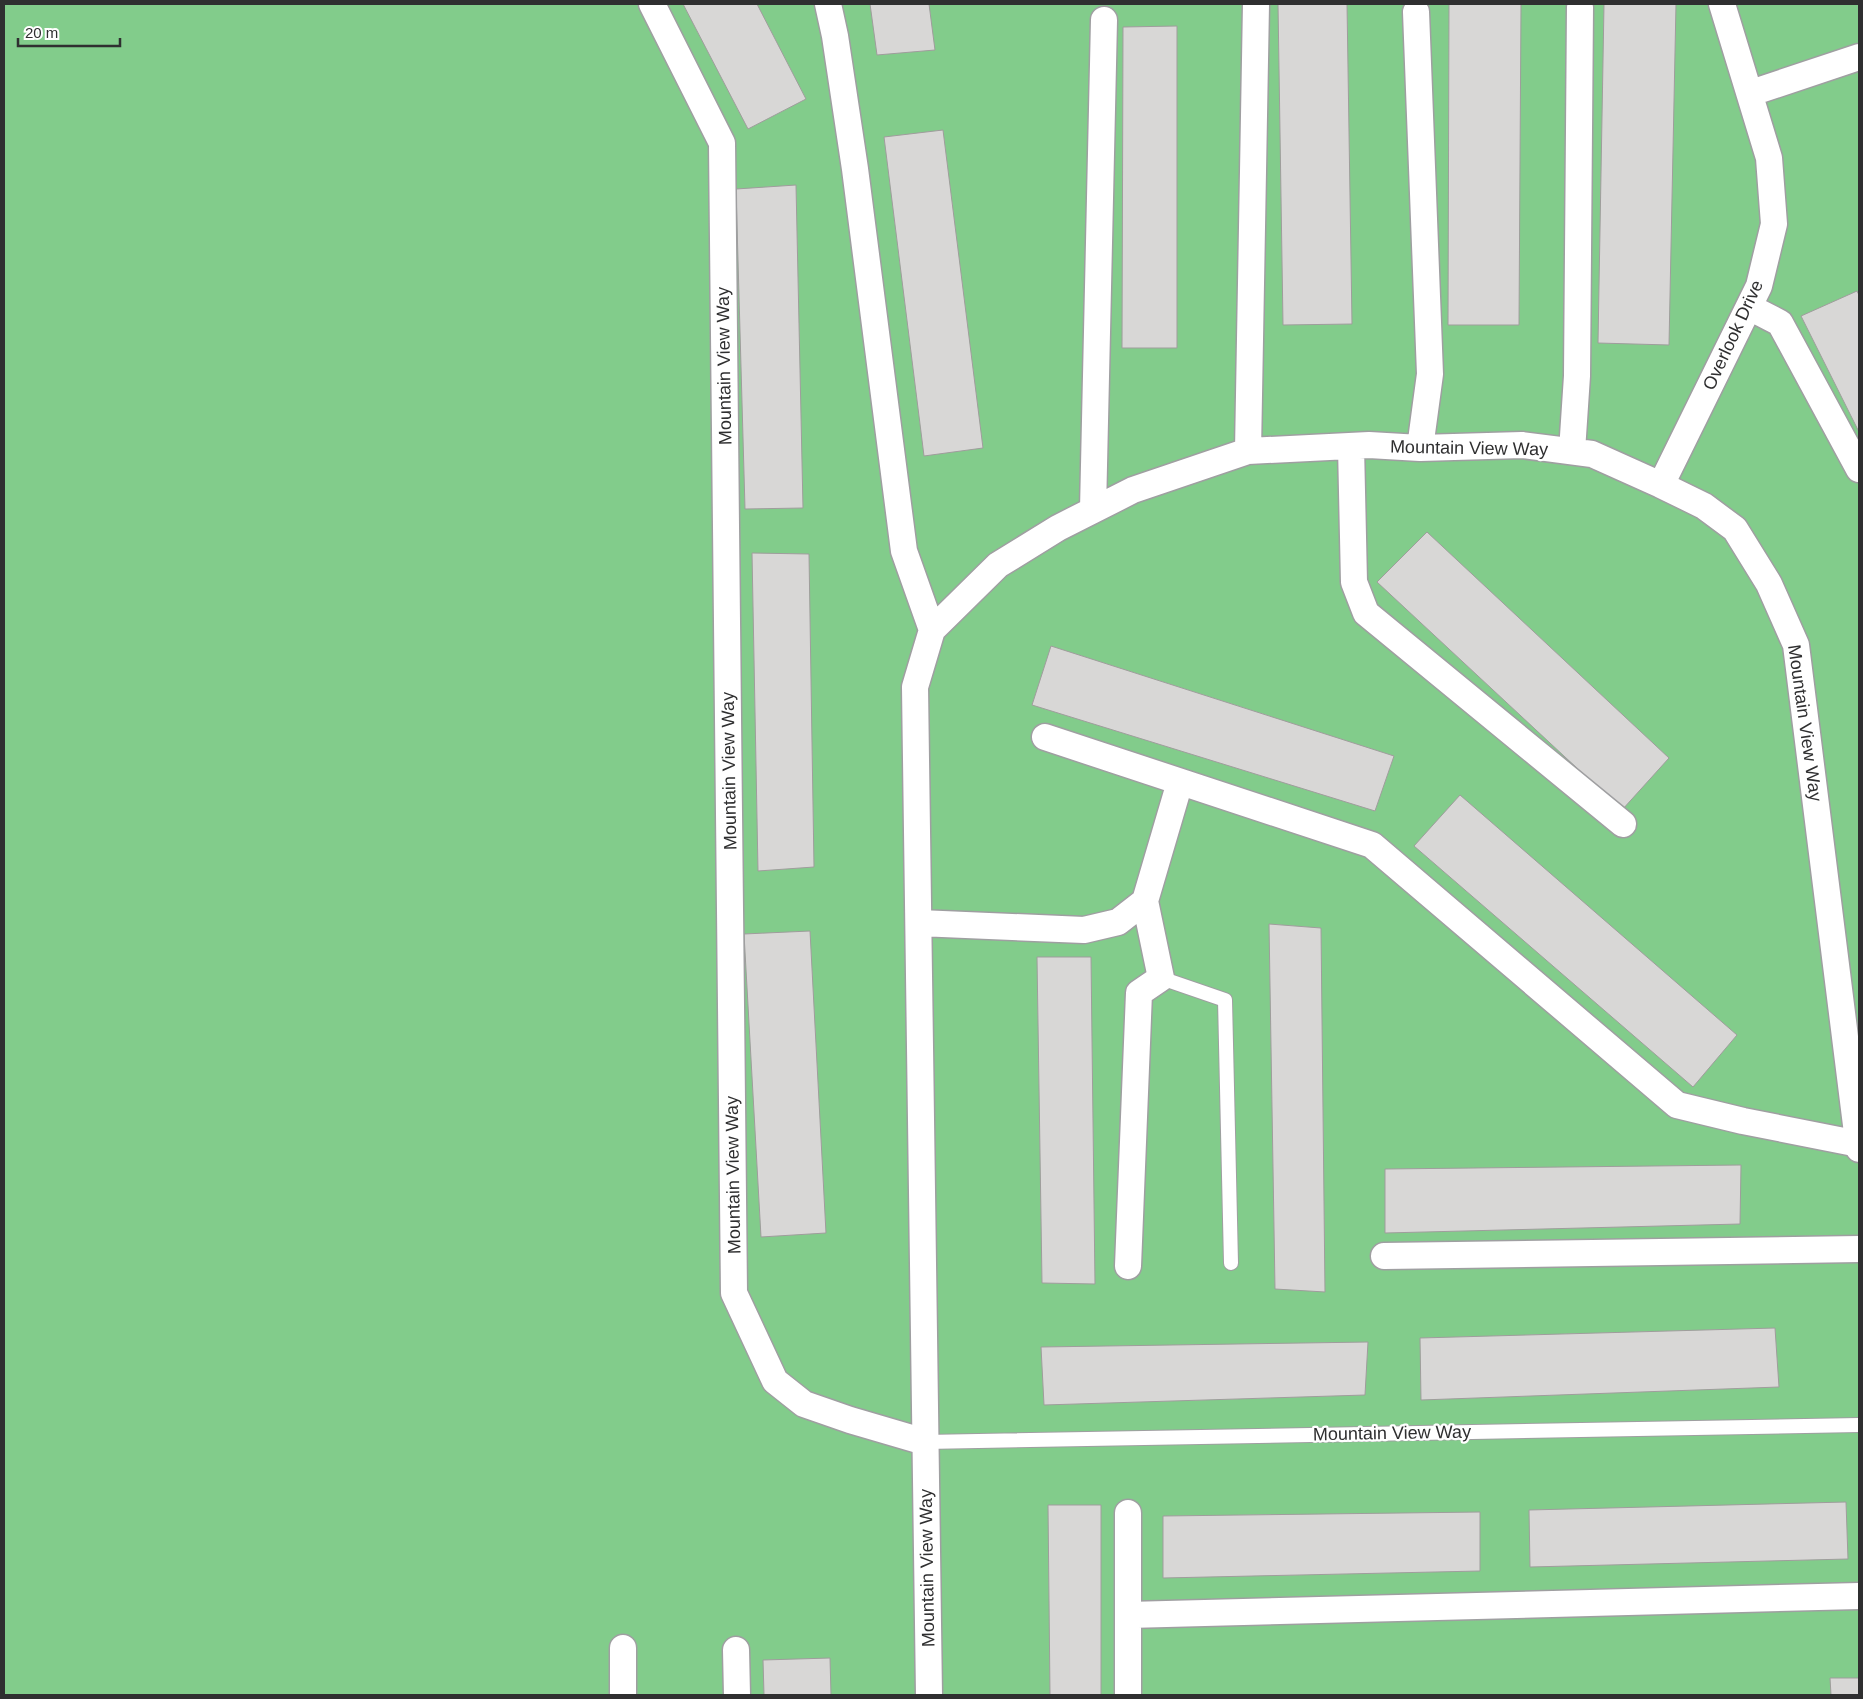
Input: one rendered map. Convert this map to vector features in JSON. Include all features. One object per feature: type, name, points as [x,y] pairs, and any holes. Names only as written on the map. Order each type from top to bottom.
[{"type":"street","name":"Mountain View Way","points":[[652,4],[722,143],[734,1292],[775,1381],[804,1404],[925,1442]]},
{"type":"street","points":[[828,4],[835,36],[856,179],[904,550],[932,630]]},
{"type":"street","points":[[1248,451],[1256,4]]},
{"type":"street","name":"Overlook Drive","points":[[1661,485],[1759,286],[1774,224],[1769,158],[1722,4]]},
{"type":"street","points":[[1572,451],[1576,376],[1580,7]]},
{"type":"street","points":[[1416,12],[1430,374],[1420,448]]},
{"type":"street","points":[[1093,510],[1104,20]]},
{"type":"street","points":[[1750,93],[1859,57]]},
{"type":"street","points":[[1749,307],[1780,323],[1859,469]]},
{"type":"street","name":"Mountain View Way","points":[[929,1695],[916,687],[932,630],[998,565],[1058,528],[1133,490],[1248,451],[1351,446],[1420,448],[1522,445],[1592,454],[1704,506],[1735,529],[1769,584],[1796,645],[1859,1149]]},
{"type":"street","points":[[1351,446],[1354,582],[1366,613],[1623,824]]},
{"type":"street","points":[[1045,737],[1372,846],[1676,1105],[1743,1121],[1859,1144]]},
{"type":"street","points":[[1128,1266],[1139,993],[1161,978],[1145,901],[1180,782]]},
{"type":"street","points":[[919,923],[1084,930],[1118,922],[1145,901]]},
{"type":"street","points":[[1384,1256],[1859,1249]]},
{"type":"street","points":[[1128,1514],[1128,1695]]},
{"type":"street","points":[[1128,1615],[1859,1596]]},
{"type":"street","points":[[622,1695],[623,1648]]},
{"type":"street","points":[[736,1650],[737,1695]]},
{"type":"lane","points":[[1161,978],[1225,1000],[1231,1263]]},
{"type":"lane","name":"Mountain View Way","points":[[925,1442],[1859,1425]]},
{"type":"green space","points":[[4,4],[1859,4],[1859,1695],[4,1695]]},
{"type":"building","points":[[683,4],[757,4],[806,99],[748,129]]},
{"type":"building","points":[[870,4],[929,4],[935,50],[877,55]]},
{"type":"building","points":[[1278,4],[1347,4],[1352,324],[1283,325]]},
{"type":"building","points":[[1449,4],[1521,4],[1519,325],[1448,325]]},
{"type":"building","points":[[1604,4],[1676,4],[1669,345],[1598,343]]},
{"type":"building","points":[[1177,26],[1177,348],[1122,348],[1123,27]]},
{"type":"building","points":[[943,130],[983,448],[924,456],[884,137]]},
{"type":"building","points":[[796,185],[803,508],[745,509],[736,189]]},
{"type":"building","points":[[1857,291],[1859,295],[1859,432],[1801,316]]},
{"type":"building","points":[[1427,532],[1669,758],[1622,810],[1377,582]]},
{"type":"building","points":[[752,553],[809,554],[814,867],[758,871]]},
{"type":"building","points":[[1051,646],[1394,756],[1375,811],[1032,705]]},
{"type":"building","points":[[1460,795],[1737,1035],[1693,1087],[1414,846]]},
{"type":"building","points":[[1269,924],[1321,928],[1325,1292],[1275,1289]]},
{"type":"building","points":[[810,931],[826,1233],[761,1237],[744,934]]},
{"type":"building","points":[[1037,957],[1091,957],[1095,1284],[1042,1283]]},
{"type":"building","points":[[1741,1165],[1740,1224],[1385,1233],[1385,1169]]},
{"type":"building","points":[[1775,1328],[1779,1387],[1421,1400],[1420,1338]]},
{"type":"building","points":[[1368,1342],[1365,1395],[1044,1405],[1041,1347]]},
{"type":"building","points":[[1846,1502],[1848,1559],[1530,1567],[1529,1510]]},
{"type":"building","points":[[1048,1505],[1101,1505],[1101,1695],[1050,1695]]},
{"type":"building","points":[[1480,1512],[1480,1571],[1163,1578],[1163,1516]]},
{"type":"building","points":[[830,1658],[831,1695],[764,1695],[763,1660]]},
{"type":"building","points":[[1830,1678],[1859,1678],[1859,1695],[1831,1695]]}]
